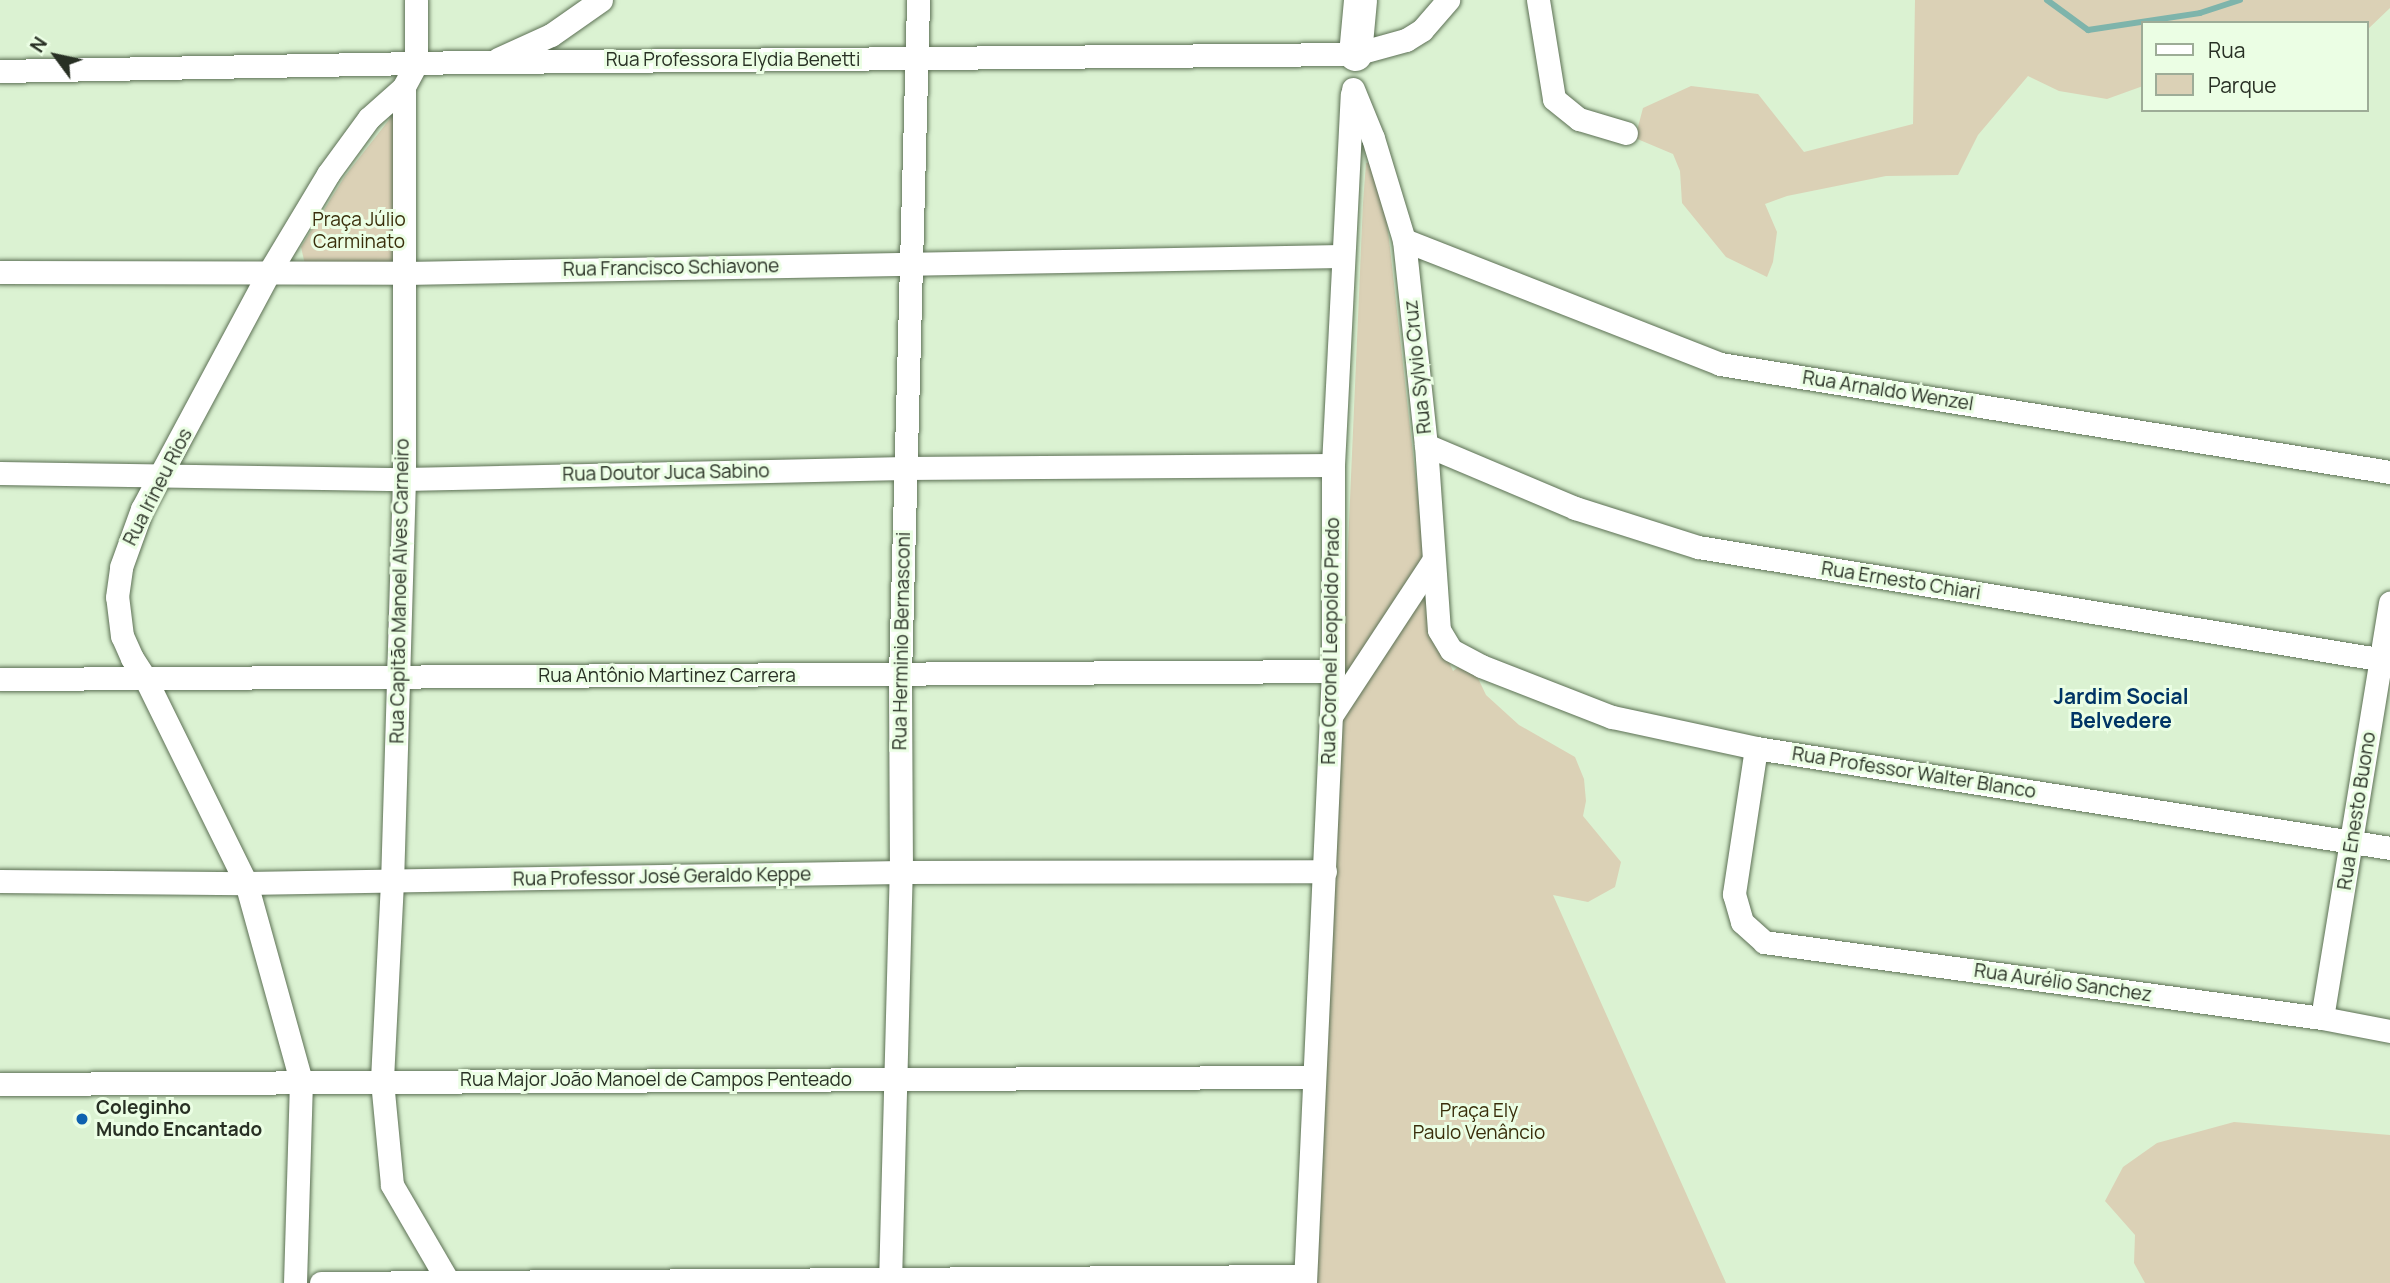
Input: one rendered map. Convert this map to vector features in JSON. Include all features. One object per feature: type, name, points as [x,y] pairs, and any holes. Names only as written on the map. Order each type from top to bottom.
[{"type":"street","name":"Rua Capitão Manoel Alves Carneiro","points":[[416,0],[416,64],[404,87],[404,479],[392,881],[382,1081],[392,1185],[448,1281]]},
{"type":"street","points":[[491,62],[551,35],[601,0]]},
{"type":"street","name":"Rua Herminio Bernasconi","points":[[890,1281],[901,872],[900,676],[918,0]]},
{"type":"street","name":"Rua Coronel Leopoldo Prado","points":[[1305,1279],[1312,1077],[1332,716],[1333,465],[1341,256],[1360,0]]},
{"type":"street","name":"Rua Professora Elydia Benetti","points":[[0,71],[491,62],[1355,54],[1406,40],[1422,30],[1448,0]]},
{"type":"street","points":[[1538,0],[1553,99],[1579,119],[1626,133]]},
{"type":"street","name":"Rua Irineu Rios","points":[[301,1081],[246,883],[122,636],[117,597],[129,537],[268,274],[328,174],[369,118],[404,87]]},
{"type":"street","name":"Rua Sylvio Cruz","points":[[1353,89],[1373,138],[1404,240],[1426,445],[1439,630],[1451,650]]},
{"type":"street","name":"Rua Arnaldo Wenzel","points":[[1404,240],[1720,364],[2390,472]]},
{"type":"street","name":"Rua Francisco Schiavone","points":[[0,272],[405,274],[1341,256]]},
{"type":"street","name":"Rua Ernesto Chiari","points":[[1426,445],[1574,508],[1699,547],[2386,660]]},
{"type":"street","name":"Rua Doutor Juca Sabino","points":[[0,473],[404,479],[905,468],[1333,465]]},
{"type":"street","points":[[1332,716],[1433,561]]},
{"type":"street","name":"Rua Enesto Buono","points":[[2322,1018],[2386,660],[2390,603]]},
{"type":"street","name":"Rua Professor Walter Blanco","points":[[1451,650],[1481,666],[1612,717],[1756,748],[2390,848]]},
{"type":"street","name":"Rua Antônio Martinez Carrera","points":[[0,679],[900,676],[1333,671]]},
{"type":"street","name":"Rua Aurélio Sanchez","points":[[1756,748],[1734,894],[1742,922],[1764,942],[2322,1018],[2390,1031]]},
{"type":"street","name":"Rua Professor José Geraldo Keppe","points":[[0,881],[246,883],[901,872],[1325,871]]},
{"type":"street","name":"Rua Major João Manoel de Campos Penteado","points":[[0,1084],[1312,1077]]},
{"type":"street","points":[[295,1283],[301,1081]]},
{"type":"street","points":[[321,1283],[1305,1279]]},
{"type":"green space","points":[[1915,0],[2390,0],[2390,8],[2369,28],[2369,21],[2142,21],[2142,86],[2107,99],[2059,91],[2028,76],[1978,135],[1958,175],[1886,176],[1787,196],[1765,204],[1777,232],[1773,262],[1767,277],[1726,257],[1682,203],[1680,171],[1673,154],[1635,138],[1643,108],[1691,86],[1758,94],[1804,152],[1913,124]]},
{"type":"green space","name":"Praça Júlio Carminato","points":[[392,116],[400,123],[399,263],[306,269],[301,247],[345,176]]},
{"type":"green space","name":"Praça Ely Paulo Venâncio","points":[[1375,162],[1381,183],[1389,239],[1432,624],[1453,671],[1462,664],[1476,674],[1486,695],[1519,725],[1575,757],[1584,779],[1586,801],[1583,816],[1621,862],[1615,887],[1588,902],[1553,895],[1726,1283],[1308,1283],[1337,797],[1363,203],[1366,163]]},
{"type":"green space","points":[[2234,1122],[2390,1135],[2390,1283],[2145,1283],[2134,1263],[2135,1235],[2105,1201],[2123,1167],[2157,1143]]},
{"type":"waterway","points":[[2047,0],[2088,30],[2142,22]]},
{"type":"waterway","points":[[2147,21],[2200,13],[2240,0]]},
{"type":"place","name":"Coleginho Mundo Encantado","points":[[82,1119]]},
{"type":"district","name":"Jardim Social Belvedere","points":[[2121,708]]}]
